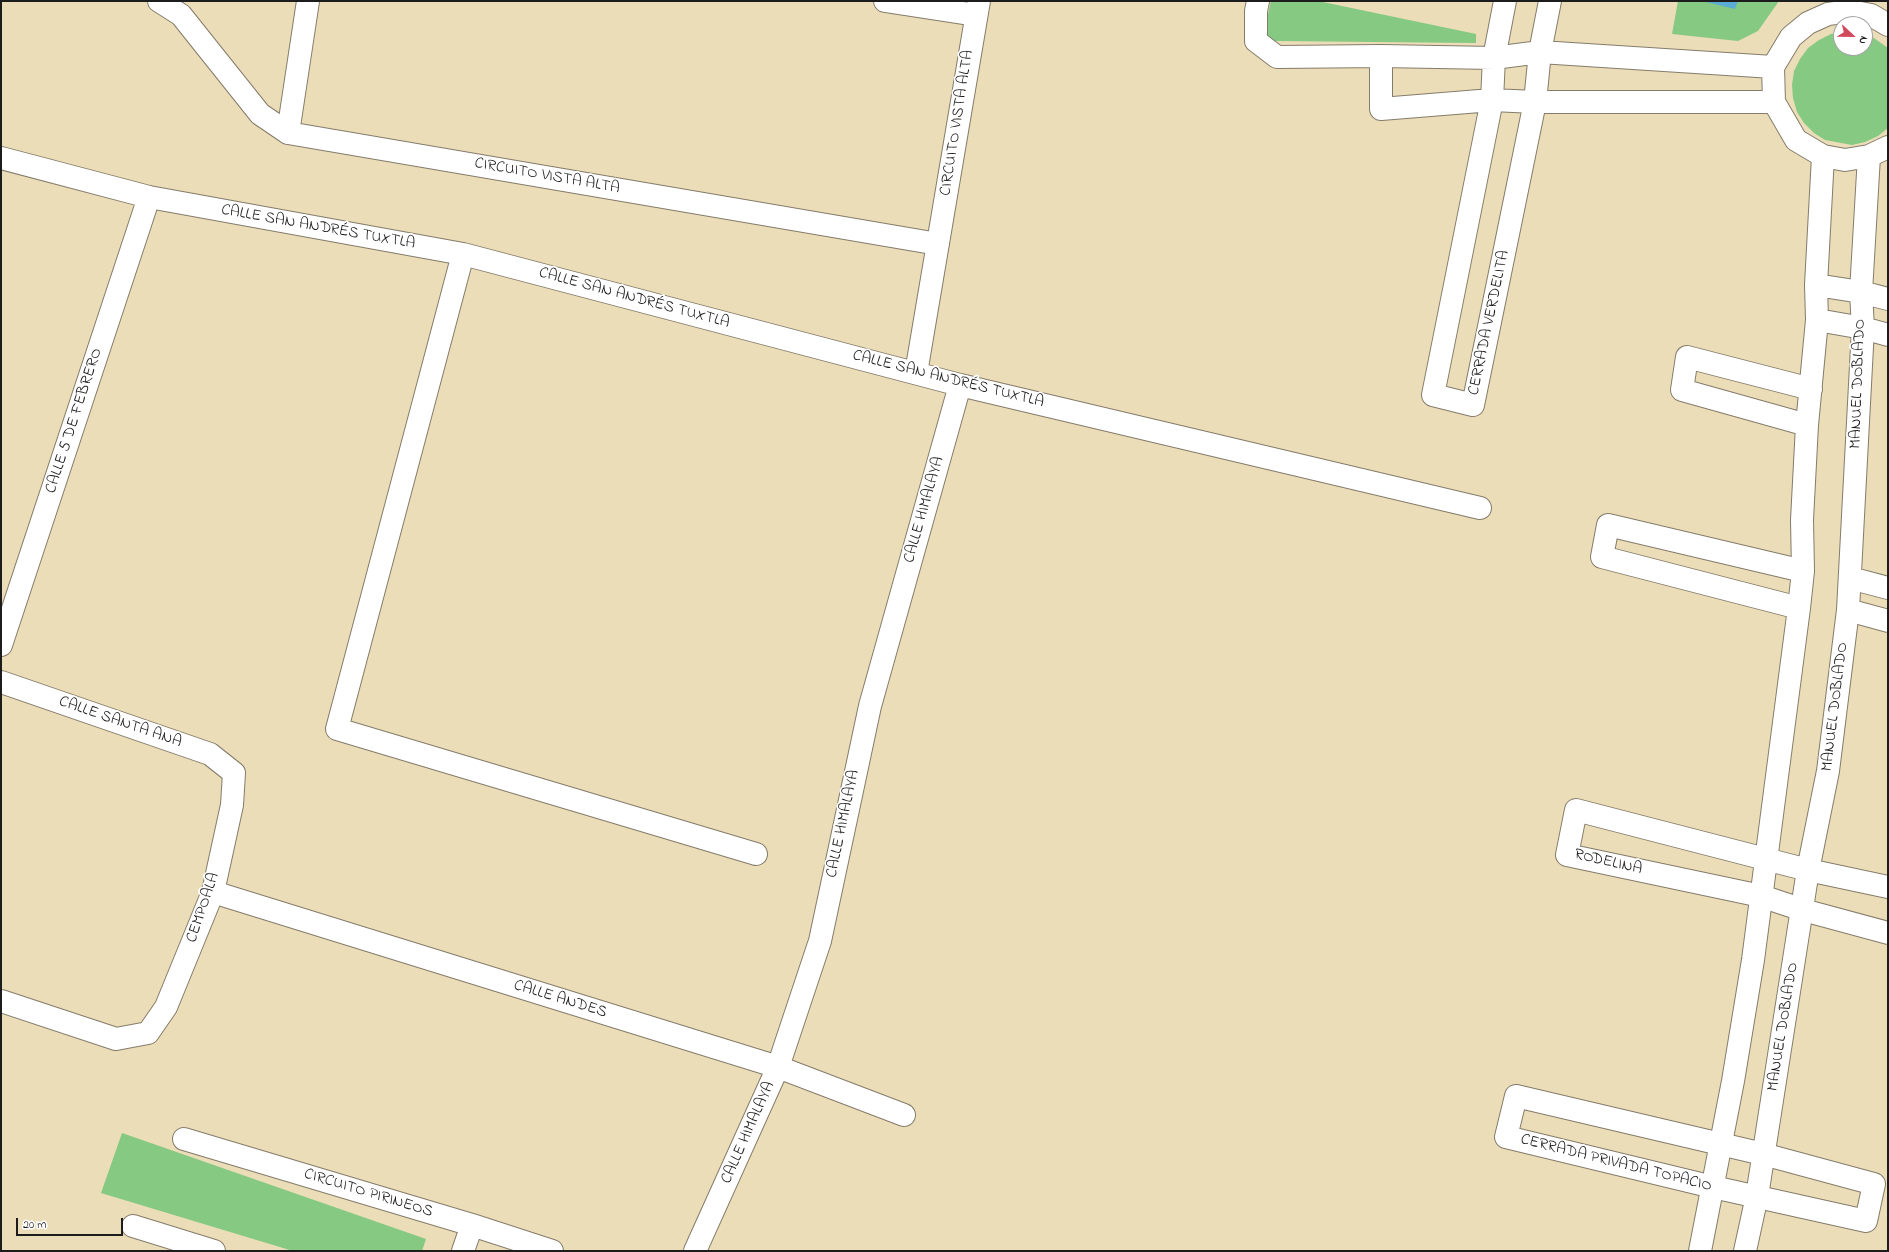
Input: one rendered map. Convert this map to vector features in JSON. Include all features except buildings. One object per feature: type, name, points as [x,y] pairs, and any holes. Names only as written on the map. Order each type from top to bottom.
[{"type":"street","points":[[159,1],[181,15],[260,114],[288,133],[308,1]]},
{"type":"street","points":[[885,1],[977,8]]},
{"type":"street","points":[[1258,1],[1256,12],[1256,41],[1278,57],[1381,56],[1494,58],[1540,52],[1773,67]]},
{"type":"street","name":"CERRADA VERDELITA","points":[[1505,1],[1494,58],[1492,100],[1433,395],[1473,405],[1535,102],[1540,52],[1550,1]]},
{"type":"street","name":"CIRCUITO VISTA ALTA","points":[[916,373],[977,8]]},
{"type":"street","points":[[1886,22],[1871,15],[1827,8],[1792,37],[1773,67],[1774,102],[1796,140],[1823,156],[1846,160],[1869,156],[1888,147]]},
{"type":"street","points":[[1381,56],[1381,109],[1492,100],[1535,102],[1774,102]]},
{"type":"street","name":"CIRCUITO VISTA ALTA","points":[[288,133],[938,244]]},
{"type":"street","points":[[1700,1251],[1721,1145],[1753,960],[1799,608],[1802,571],[1802,520],[1807,425],[1817,320],[1816,284],[1823,156]]},
{"type":"street","name":"MANUEL DOBLADO","points":[[1745,1251],[1757,1196],[1803,910],[1808,870],[1828,771],[1848,610],[1863,328],[1861,292],[1869,156]]},
{"type":"street","name":"CALLE SAN ANDRÉS TUXTLA","points":[[1,158],[148,197],[463,254],[960,385],[1480,508]]},
{"type":"street","name":"CALLE 5 DE FEBRERO","points":[[1,644],[148,197]]},
{"type":"street","points":[[463,254],[337,729],[756,854]]},
{"type":"street","points":[[1816,284],[1861,292],[1888,299]]},
{"type":"street","points":[[1817,320],[1888,334]]},
{"type":"street","points":[[1807,425],[1682,390],[1687,357],[1811,389]]},
{"type":"street","name":"CALLE HIMALAYA","points":[[695,1251],[778,1067],[820,941],[870,706],[960,385]]},
{"type":"street","points":[[1799,608],[1602,557],[1608,526],[1802,571]]},
{"type":"street","points":[[1850,578],[1888,588]]},
{"type":"street","points":[[1848,610],[1888,620]]},
{"type":"street","name":"CALLE SANTA ANA","points":[[1,682],[210,754],[234,773]]},
{"type":"street","name":"CEMPOALA","points":[[1,1002],[116,1039],[148,1033],[166,1007],[213,892],[232,805],[234,773]]},
{"type":"street","name":"RODELINA","points":[[1888,887],[1808,870],[1576,810],[1567,855],[1761,896],[1803,910],[1888,933]]},
{"type":"street","name":"CALLE ANDES","points":[[213,892],[778,1067],[904,1115]]},
{"type":"street","name":"CERRADA PRIVADA TOPACIO","points":[[1516,1096],[1763,1154],[1874,1184],[1866,1221],[1713,1187],[1506,1137],[1516,1096]]},
{"type":"street","name":"CIRCUITO PIRINEOS","points":[[184,1140],[472,1225],[552,1251]]},
{"type":"street","points":[[463,1251],[472,1225]]},
{"type":"street","points":[[133,1226],[214,1251]]},
{"type":"green space","points":[[1271,1],[1318,1],[1476,34],[1476,43],[1274,41],[1264,32]]},
{"type":"green space","points":[[1678,1],[1779,1],[1758,31],[1738,41],[1672,34]]},
{"type":"green space","points":[[1833,34],[1833,56],[1873,56],[1873,37],[1888,48],[1888,128],[1878,136],[1865,142],[1852,145],[1825,140],[1814,133],[1804,123],[1797,112],[1793,98],[1792,85],[1794,71],[1808,48]]},
{"type":"green space","points":[[122,1133],[426,1239],[422,1251],[293,1251],[101,1193]]},
{"type":"water","points":[[1702,1],[1738,1],[1735,9]]}]
